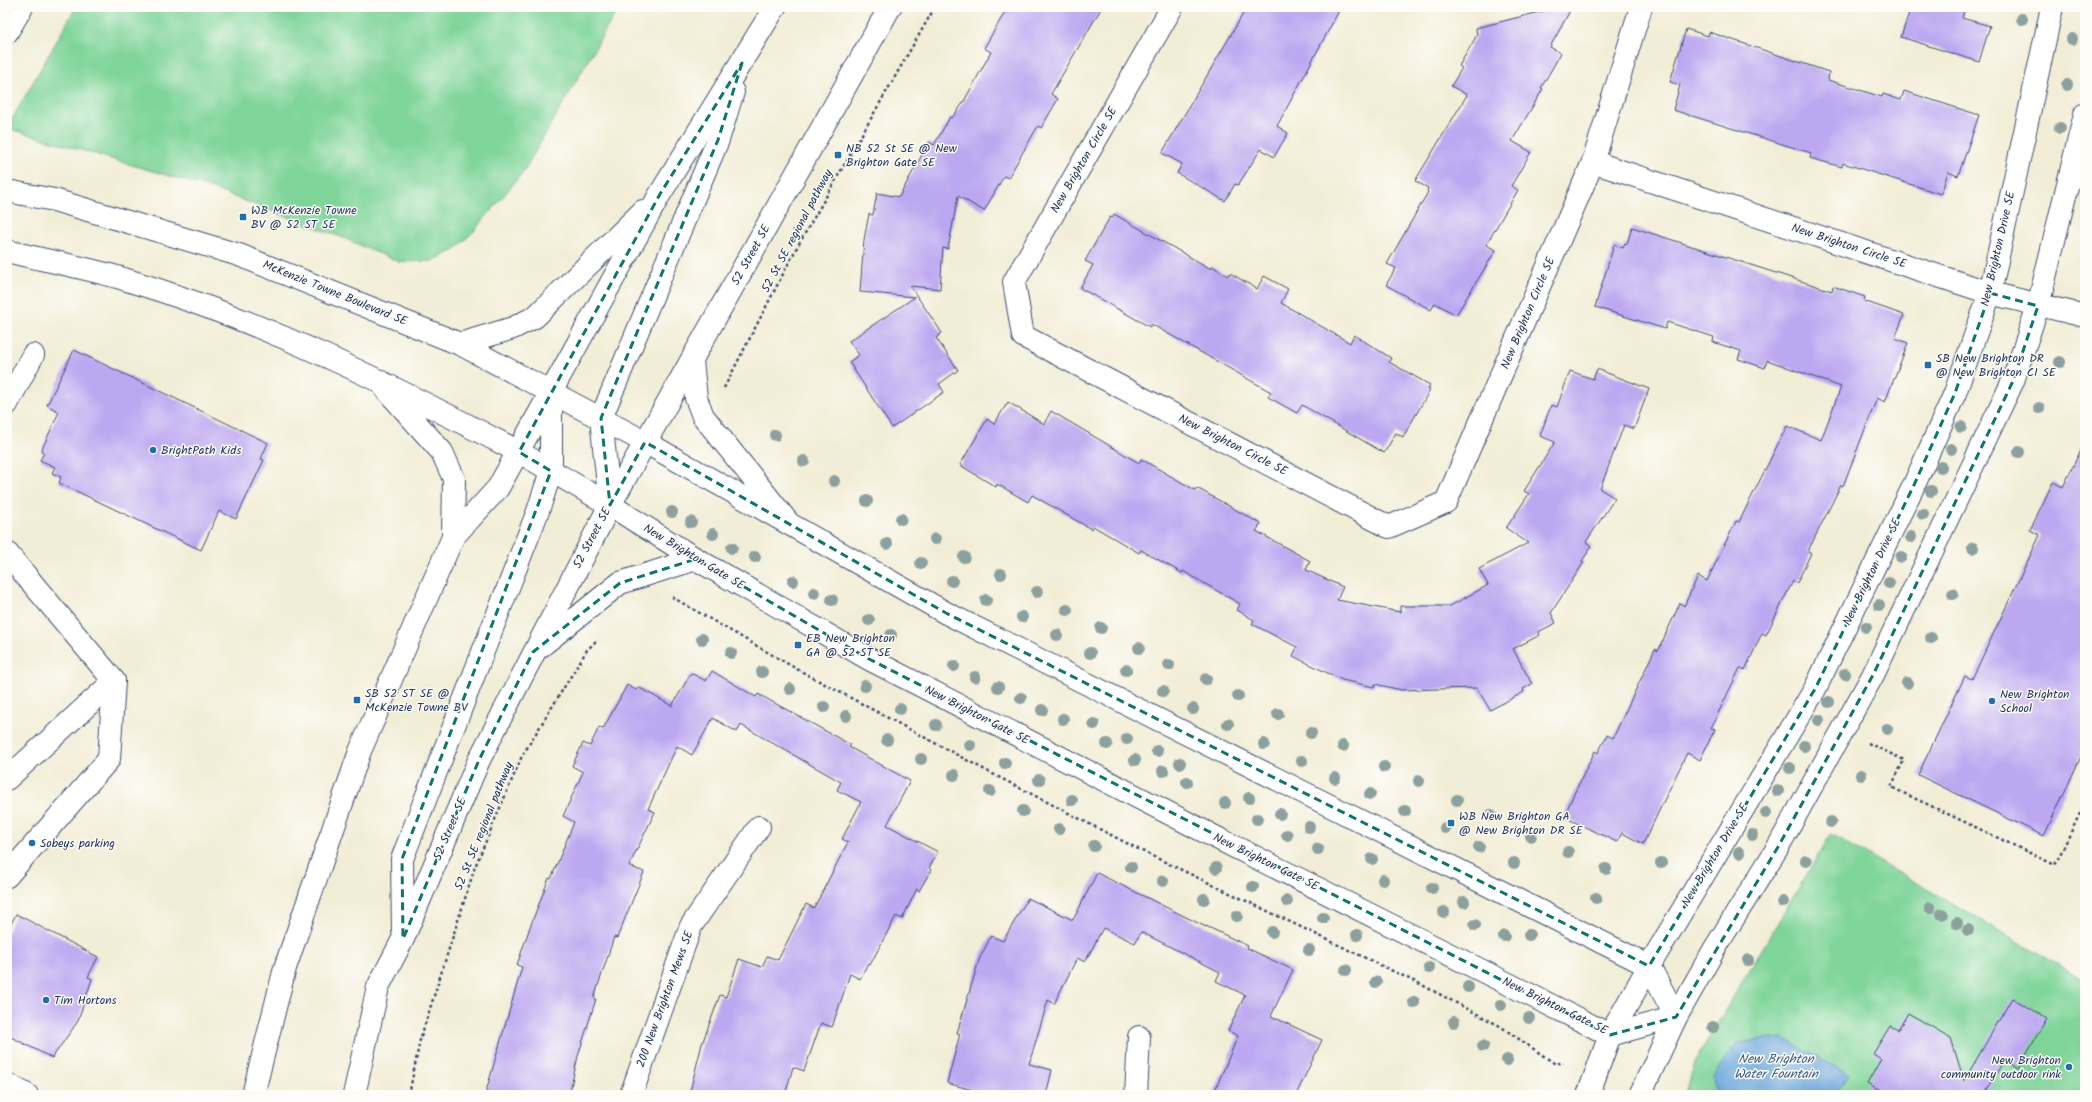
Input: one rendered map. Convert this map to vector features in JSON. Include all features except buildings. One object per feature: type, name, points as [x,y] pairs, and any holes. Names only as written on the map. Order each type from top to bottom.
[{"type":"street","points":[[7,32],[22,7]]},
{"type":"street","points":[[253,1095],[284,968],[360,751],[453,537],[498,488],[660,194],[742,63],[775,7]]},
{"type":"street","name":"52 Street SE","points":[[354,1095],[378,987],[403,939],[479,760],[533,652],[610,505],[890,7]]},
{"type":"street","name":"New Brighton Circle SE","points":[[1172,7],[1014,282],[1023,336],[1389,527],[1446,502],[1593,162],[1640,7]]},
{"type":"street","name":"New Brighton Drive SE","points":[[1588,1095],[1610,1035],[1649,966],[1815,689],[1914,485],[1955,393],[1990,293],[2052,7]]},
{"type":"street","points":[[610,505],[601,418],[718,140],[742,63]]},
{"type":"street","points":[[1640,1095],[1676,1017],[1715,948],[1778,847],[1873,675],[2013,381],[2038,306],[2085,114]]},
{"type":"street","name":"New Brighton Circle SE","points":[[1593,162],[1990,293],[2038,306],[2085,316]]},
{"type":"street","name":"McKenzie Towne Boulevard SE","points":[[7,191],[54,200],[239,255],[460,344],[645,442]]},
{"type":"street","points":[[460,344],[513,328],[534,317],[660,194]]},
{"type":"street","points":[[7,251],[127,280],[228,314],[375,377],[519,452]]},
{"type":"street","points":[[7,404],[33,355]]},
{"type":"street","points":[[692,361],[696,398],[703,416],[787,521]]},
{"type":"street","points":[[375,377],[442,452],[454,478],[453,537]]},
{"type":"street","points":[[403,939],[402,859],[535,519],[551,471],[551,391]]},
{"type":"street","points":[[645,442],[787,521],[946,613],[1649,966],[1676,1017]]},
{"type":"street","name":"New Brighton Gate SE","points":[[519,452],[610,505],[696,559],[876,662],[1215,837],[1610,1035],[1676,1017]]},
{"type":"street","points":[[7,553],[114,681],[109,759],[7,876]]},
{"type":"street","points":[[533,652],[620,583],[696,559]]},
{"type":"street","points":[[7,779],[114,681]]},
{"type":"street","name":"200 New Brighton Mews SE","points":[[631,1095],[691,926],[759,827]]},
{"type":"street","points":[[1136,1095],[1139,1037]]},
{"type":"street","points":[[7,1084],[27,1095]]},
{"type":"path","name":"52 St SE regional pathway","points":[[724,390],[796,249],[935,7]]},
{"type":"path","points":[[670,596],[795,668],[989,772],[1142,851],[1422,984],[1500,1026],[1554,1063],[1564,1063]]},
{"type":"path","name":"52 St SE regional pathway","points":[[409,1095],[420,1040],[475,867],[522,756],[587,650],[597,639]]},
{"type":"path","points":[[1866,742],[1904,760],[1891,787],[2055,865],[2084,805]]},
{"type":"highlighted area","points":[[742,63],[718,140],[601,418],[610,505],[645,442],[946,613],[1649,966],[1815,689],[1914,485],[1955,393],[1990,293],[2038,306],[2013,381],[1873,675],[1778,847],[1676,1017],[1610,1035],[869,659],[696,559],[620,583],[533,652],[479,760],[403,939],[402,859],[551,471],[519,452],[660,194]]},
{"type":"green space","points":[[76,7],[619,7],[524,171],[475,230],[455,250],[432,261],[399,262],[341,237],[213,189],[7,128]]},
{"type":"green space","points":[[1831,834],[2085,980],[2085,1095],[1684,1095],[1696,1059]]},
{"type":"water","name":"New Brighton Water Fountain","points":[[1782,1038],[1849,1074],[1833,1095],[1715,1095],[1713,1078],[1736,1043]]},
{"type":"place","name":"NB 52 St SE @ New Brighton Gate SE","points":[[838,155]]},
{"type":"place","name":"WB McKenzie Towne BV @ 52 ST SE","points":[[243,217]]},
{"type":"place","name":"SB New Brighton DR @ New Brighton CI SE","points":[[1928,365]]},
{"type":"place","name":"BrightPath Kids","points":[[153,450]]},
{"type":"place","name":"EB New Brighton GA @ 52 ST SE","points":[[798,645]]},
{"type":"place","name":"SB 52 ST SE @ McKenzie Towne BV","points":[[357,700]]},
{"type":"place","name":"New Brighton School","points":[[1992,701]]},
{"type":"place","name":"WB New Brighton GA @ New Brighton DR SE","points":[[1451,823]]},
{"type":"place","name":"Sobeys parking","points":[[32,843]]},
{"type":"place","name":"Tim Hortons","points":[[46,1000]]},
{"type":"place","name":"New Brighton community outdoor rink","points":[[2069,1067]]}]
